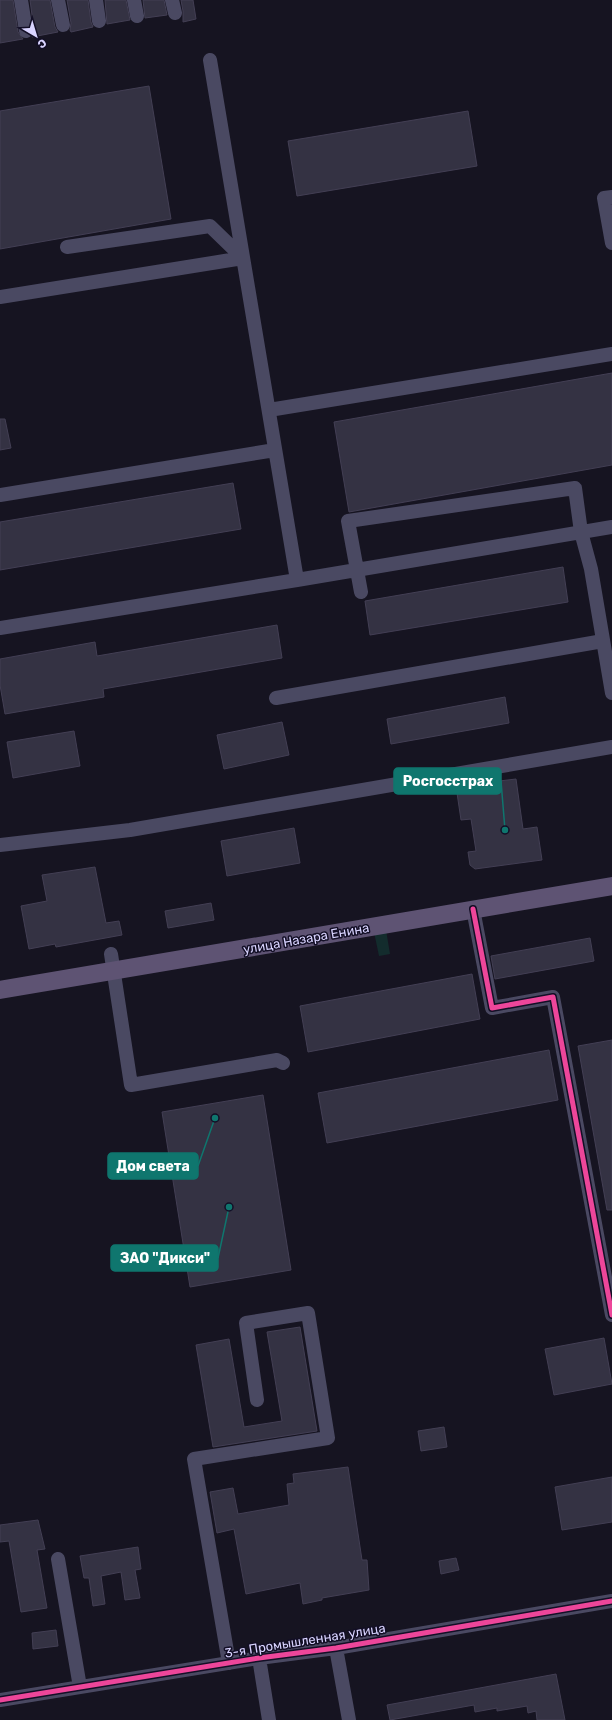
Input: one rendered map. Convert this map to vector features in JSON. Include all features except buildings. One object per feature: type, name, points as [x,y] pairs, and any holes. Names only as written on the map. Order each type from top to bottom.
[{"type":"main road","name":"улица Назара Енина","points":[[0,990],[112,962],[474,909],[612,886]]},
{"type":"street","points":[[21,0],[26,31]]},
{"type":"street","points":[[58,0],[63,25]]},
{"type":"street","points":[[96,0],[99,21]]},
{"type":"street","points":[[134,0],[137,16]]},
{"type":"street","points":[[210,60],[297,580]]},
{"type":"street","points":[[612,197],[604,198],[612,243]]},
{"type":"street","points":[[67,247],[210,226],[243,258]]},
{"type":"street","points":[[0,297],[243,258]]},
{"type":"street","points":[[269,410],[612,354]]},
{"type":"street","points":[[0,495],[276,450]]},
{"type":"street","points":[[362,592],[348,521],[575,488],[581,532],[591,569],[612,693]]},
{"type":"street","points":[[0,628],[612,527]]},
{"type":"street","points":[[276,698],[603,642]]},
{"type":"street","points":[[0,845],[130,830],[612,747]]},
{"type":"street","points":[[474,909],[492,1008],[553,997],[612,1315]]},
{"type":"street","points":[[112,962],[131,1085],[277,1060],[283,1063]]},
{"type":"street","points":[[229,1663],[194,1459],[328,1438],[308,1313],[246,1323],[257,1400]]},
{"type":"street","points":[[58,1559],[80,1687]]},
{"type":"street","name":"3-я Промышленная улица","points":[[0,1700],[259,1658],[336,1648],[612,1601]]},
{"type":"street","points":[[336,1648],[349,1720]]},
{"type":"street","points":[[259,1658],[269,1720]]},
{"type":"green space","points":[[386,930],[390,954],[379,956],[374,932]]},
{"type":"cycle path","points":[[473,909],[492,1008],[553,997],[612,1315]]},
{"type":"cycle path","points":[[0,1700],[259,1658],[336,1648],[612,1601]]},
{"type":"place","name":"Росгосстрах","points":[[505,830]]},
{"type":"place","name":"Дом света","points":[[215,1118]]},
{"type":"place","name":"ЗАО \"Дикси\"","points":[[229,1207]]}]
